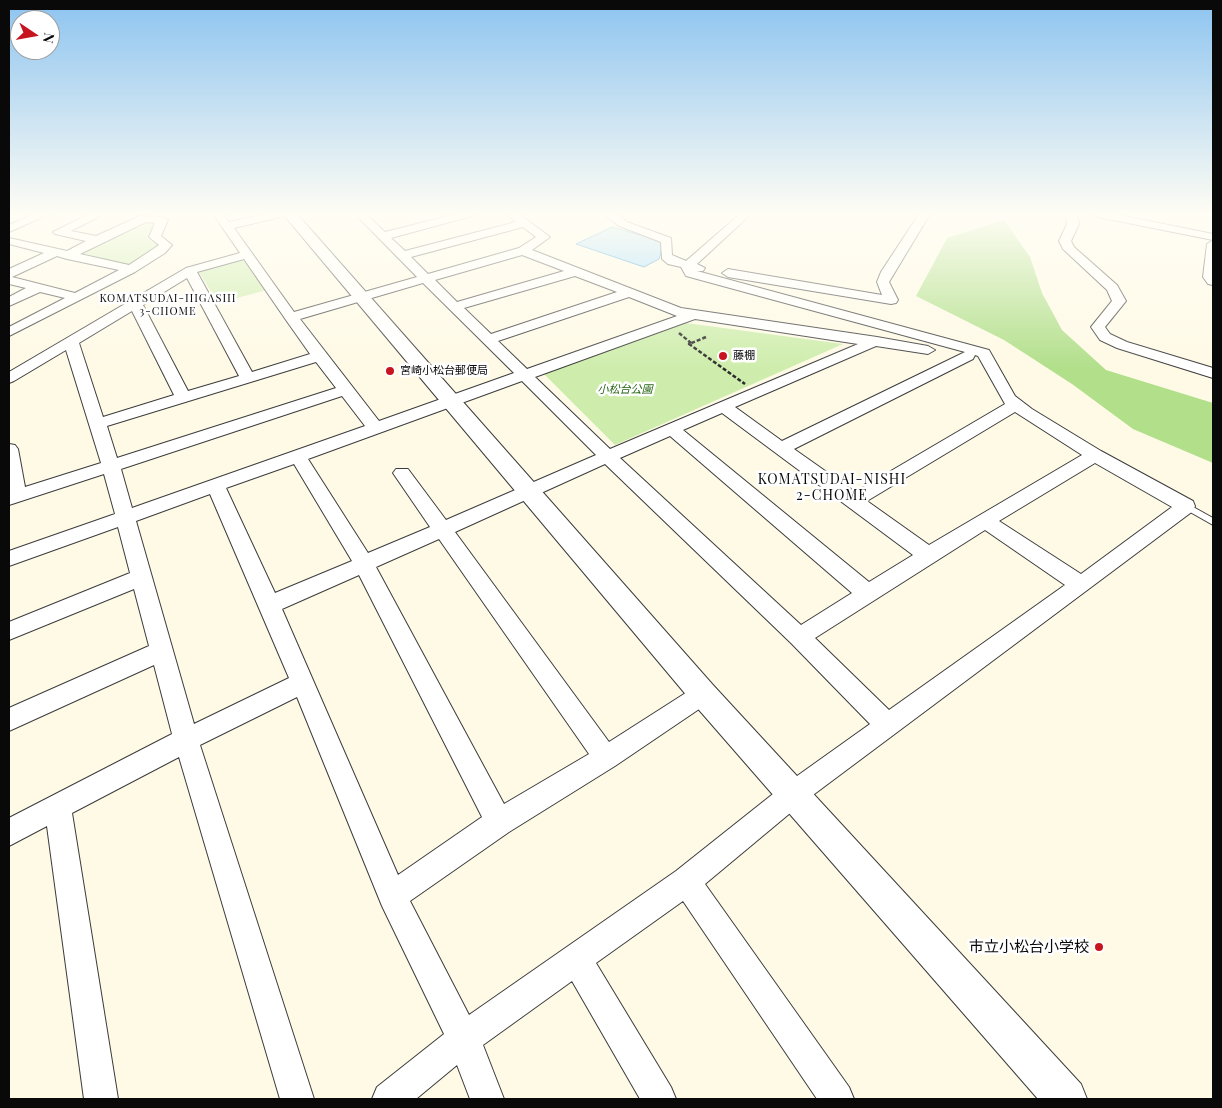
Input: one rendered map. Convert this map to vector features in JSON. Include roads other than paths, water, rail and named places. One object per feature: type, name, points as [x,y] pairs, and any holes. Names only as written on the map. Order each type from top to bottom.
[{"type":"street","points":[[9,274],[30,266]]},
{"type":"street","points":[[116,266],[130,269]]},
{"type":"street","points":[[9,332],[77,298],[135,266]]},
{"type":"street","points":[[9,378],[135,303],[202,266]]},
{"type":"street","points":[[254,266],[319,356],[375,427]]},
{"type":"street","points":[[333,266],[703,694],[1066,1099]]},
{"type":"street","points":[[414,266],[609,458],[799,637],[889,726]]},
{"type":"street","points":[[291,317],[471,266]]},
{"type":"street","points":[[559,266],[678,312],[990,360]]},
{"type":"street","points":[[687,266],[891,300],[883,282],[892,266]]},
{"type":"street","points":[[390,1099],[464,1039],[686,881],[792,795],[889,726],[1186,506],[1096,455],[1010,399],[990,360],[984,353],[701,277],[690,272],[687,266]]},
{"type":"street","points":[[1087,266],[1112,288],[1119,300],[1098,327],[1105,337],[1213,373]]},
{"type":"street","points":[[1210,266],[1209,277],[1213,281]]},
{"type":"street","points":[[190,272],[248,378]]},
{"type":"street","points":[[456,306],[575,272]]},
{"type":"street","points":[[9,280],[77,298]]},
{"type":"street","points":[[9,302],[39,287]]},
{"type":"street","points":[[490,339],[628,293]]},
{"type":"street","points":[[135,303],[184,397]]},
{"type":"street","points":[[9,559],[695,314]]},
{"type":"street","points":[[71,342],[111,466],[140,578],[186,740],[298,1099]]},
{"type":"street","points":[[270,604],[609,458],[724,406],[877,342]]},
{"type":"street","points":[[97,424],[319,356]]},
{"type":"street","points":[[782,448],[968,356]]},
{"type":"street","points":[[9,449],[13,497],[345,390]]},
{"type":"street","points":[[854,501],[1017,404]]},
{"type":"street","points":[[724,406],[928,555]]},
{"type":"street","points":[[672,429],[867,593]]},
{"type":"street","points":[[297,455],[364,564],[499,822]]},
{"type":"street","points":[[799,637],[928,555],[1096,455]]},
{"type":"street","points":[[402,473],[606,758]]},
{"type":"street","points":[[215,485],[270,604],[392,896],[464,1039],[487,1099]]},
{"type":"street","points":[[985,521],[1081,585]]},
{"type":"street","points":[[9,631],[140,578]]},
{"type":"street","points":[[9,720],[161,651]]},
{"type":"street","points":[[9,832],[186,740],[302,683]]},
{"type":"street","points":[[392,896],[499,822],[606,758],[703,694]]},
{"type":"street","points":[[58,807],[101,1099]]},
{"type":"street","points":[[686,881],[837,1099]]},
{"type":"street","points":[[576,959],[659,1099]]},
{"type":"lane","points":[[1186,506],[1213,522]]},
{"type":"place","name":"藤棚","points":[[723,356]]},
{"type":"place","name":"宮崎小松台郵便局","points":[[390,371]]},
{"type":"place","name":"市立小松台小学校","points":[[1099,947]]},
{"type":"district","name":"KOMATSUDAI-HIGASHI 3-CHOME","points":[[168,305]]},
{"type":"district","name":"KOMATSUDAI-NISHI 2-CHOME","points":[[832,488]]},
{"type":"park label","name":"小松台公園","points":[[625,390]]}]
